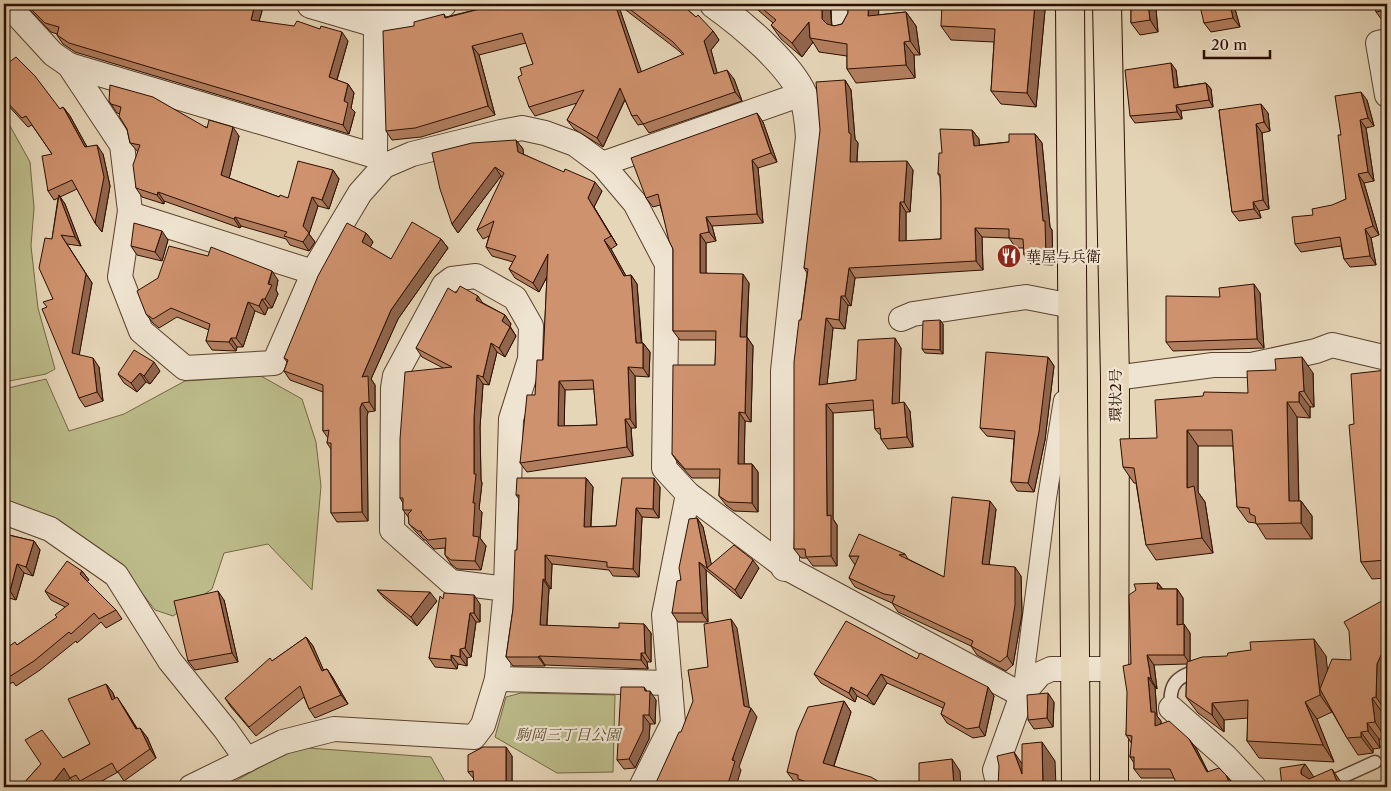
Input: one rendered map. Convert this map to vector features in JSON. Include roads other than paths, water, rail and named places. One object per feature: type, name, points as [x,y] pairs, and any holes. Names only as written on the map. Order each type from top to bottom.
[{"type":"main road","points":[[1070,4],[1069,305],[1076,670],[1076,787]]},
{"type":"main road","name":"環状2号","points":[[1107,4],[1115,378],[1114,787]]},
{"type":"street","points":[[7,4],[54,54],[69,65],[380,161],[522,128],[545,133],[575,144],[602,164],[635,203],[667,264],[664,468],[688,494],[785,567],[1022,694]]},
{"type":"street","points":[[311,4],[376,23],[442,4]]},
{"type":"street","points":[[714,4],[744,27],[785,69],[802,94],[808,112],[810,137],[785,370],[785,567]]},
{"type":"street","points":[[69,65],[122,145],[130,214],[120,278],[141,330],[185,368],[274,363],[313,272],[380,161],[376,23]]},
{"type":"street","points":[[1387,40],[1378,42],[1387,95]]},
{"type":"street","points":[[602,164],[802,94]]},
{"type":"street","points":[[130,214],[313,272]]},
{"type":"street","points":[[191,787],[283,742],[334,729],[474,737],[483,725],[497,679],[506,589],[510,419],[530,359],[530,326],[516,298],[476,276],[452,279],[444,285],[395,376],[393,388],[392,530],[450,582],[506,589]]},
{"type":"street","points":[[901,319],[913,314],[1026,297],[1069,305],[1066,386],[1044,517],[1022,694],[996,770],[999,787]]},
{"type":"street","points":[[1115,378],[1213,365],[1251,365],[1316,351],[1332,345],[1387,358]]},
{"type":"street","points":[[641,787],[673,723],[664,615],[688,494]]},
{"type":"street","points":[[4,512],[50,528],[116,575],[170,661],[226,729],[247,760]]},
{"type":"street","points":[[1022,694],[1040,674],[1051,669],[1115,670]]},
{"type":"street","points":[[497,679],[670,683]]},
{"type":"street","points":[[1172,708],[1226,756],[1254,787]]},
{"type":"lane","points":[[1172,708],[1170,698],[1173,685],[1183,675],[1211,666]]},
{"type":"lane","points":[[1320,787],[1375,762]]},
{"type":"place","name":"華屋与兵衛","points":[[1009,256]]},
{"type":"park label","name":"駒岡三丁目公園","points":[[568,734]]}]
